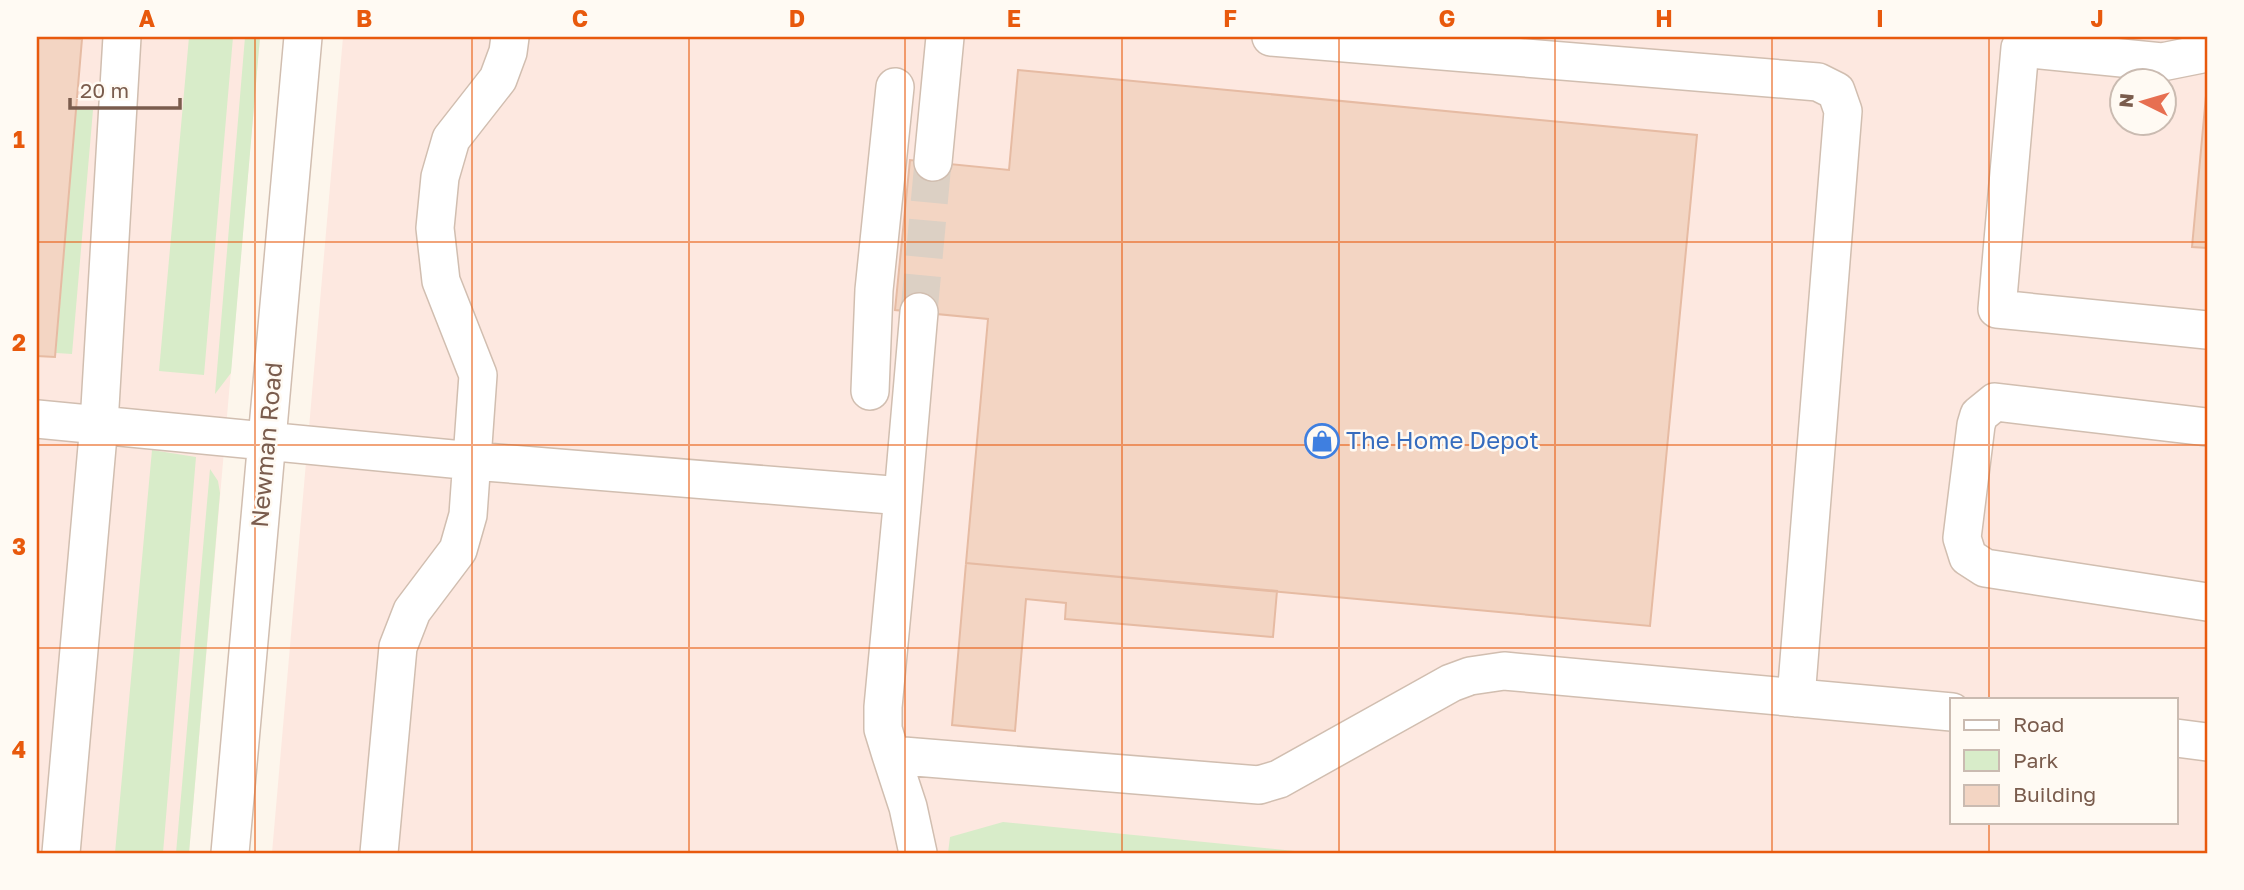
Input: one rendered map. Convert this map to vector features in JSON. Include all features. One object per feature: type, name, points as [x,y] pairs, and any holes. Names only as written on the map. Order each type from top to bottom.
[{"type":"street","points":[[61,853],[99,424],[122,37]]},
{"type":"street","name":"Newman Road","points":[[230,853],[303,37]]},
{"type":"street","points":[[379,853],[398,648],[412,611],[458,550],[468,516],[473,461],[478,375],[441,281],[436,253],[437,202],[445,153],[459,126],[498,79],[508,52],[510,37]]},
{"type":"street","points":[[933,162],[944,37]]},
{"type":"street","points":[[1271,37],[1818,82],[1836,91],[1843,111],[1796,698]]},
{"type":"street","points":[[2207,53],[2162,62],[2020,48],[1997,309],[2207,330]]},
{"type":"street","points":[[870,391],[874,290],[895,87]]},
{"type":"street","points":[[918,853],[908,807],[883,729],[883,707],[919,313]]},
{"type":"street","points":[[2207,427],[1995,402],[1979,415],[1976,425],[1962,538],[1968,557],[1985,568],[2207,602]]},
{"type":"street","points":[[37,419],[473,461],[903,496]]},
{"type":"street","points":[[891,755],[1259,785],[1279,779],[1451,683],[1487,672],[1504,671],[1950,712]]},
{"type":"street","points":[[2178,738],[2207,743]]},
{"type":"shaded area","points":[[37,37],[260,37],[189,853],[37,853]]},
{"type":"shaded area","points":[[343,37],[2207,37],[2207,853],[272,853]]},
{"type":"green space","points":[[189,37],[233,37],[204,375],[159,371]]},
{"type":"green space","points":[[245,37],[260,37],[231,373],[215,394]]},
{"type":"green space","points":[[76,108],[93,110],[72,354],[56,353]]},
{"type":"green space","points":[[152,450],[196,457],[163,853],[115,853]]},
{"type":"green space","points":[[210,469],[218,481],[220,493],[189,853],[176,853]]},
{"type":"green space","points":[[1003,822],[1315,853],[948,853],[950,837]]},
{"type":"building","points":[[37,37],[82,39],[55,357],[37,356]]},
{"type":"building","name":"The Home Depot","points":[[1018,70],[1697,135],[1650,626],[966,563],[988,319],[895,310],[910,160],[1009,170]]},
{"type":"building","points":[[2207,85],[2207,248],[2192,247]]},
{"type":"building","points":[[966,563],[1277,591],[1273,637],[1065,619],[1066,603],[1026,599],[1015,731],[952,725]]},
{"type":"tunnel","points":[[919,312],[933,162]]},
{"type":"place","name":"The Home Depot","points":[[1322,441]]}]
